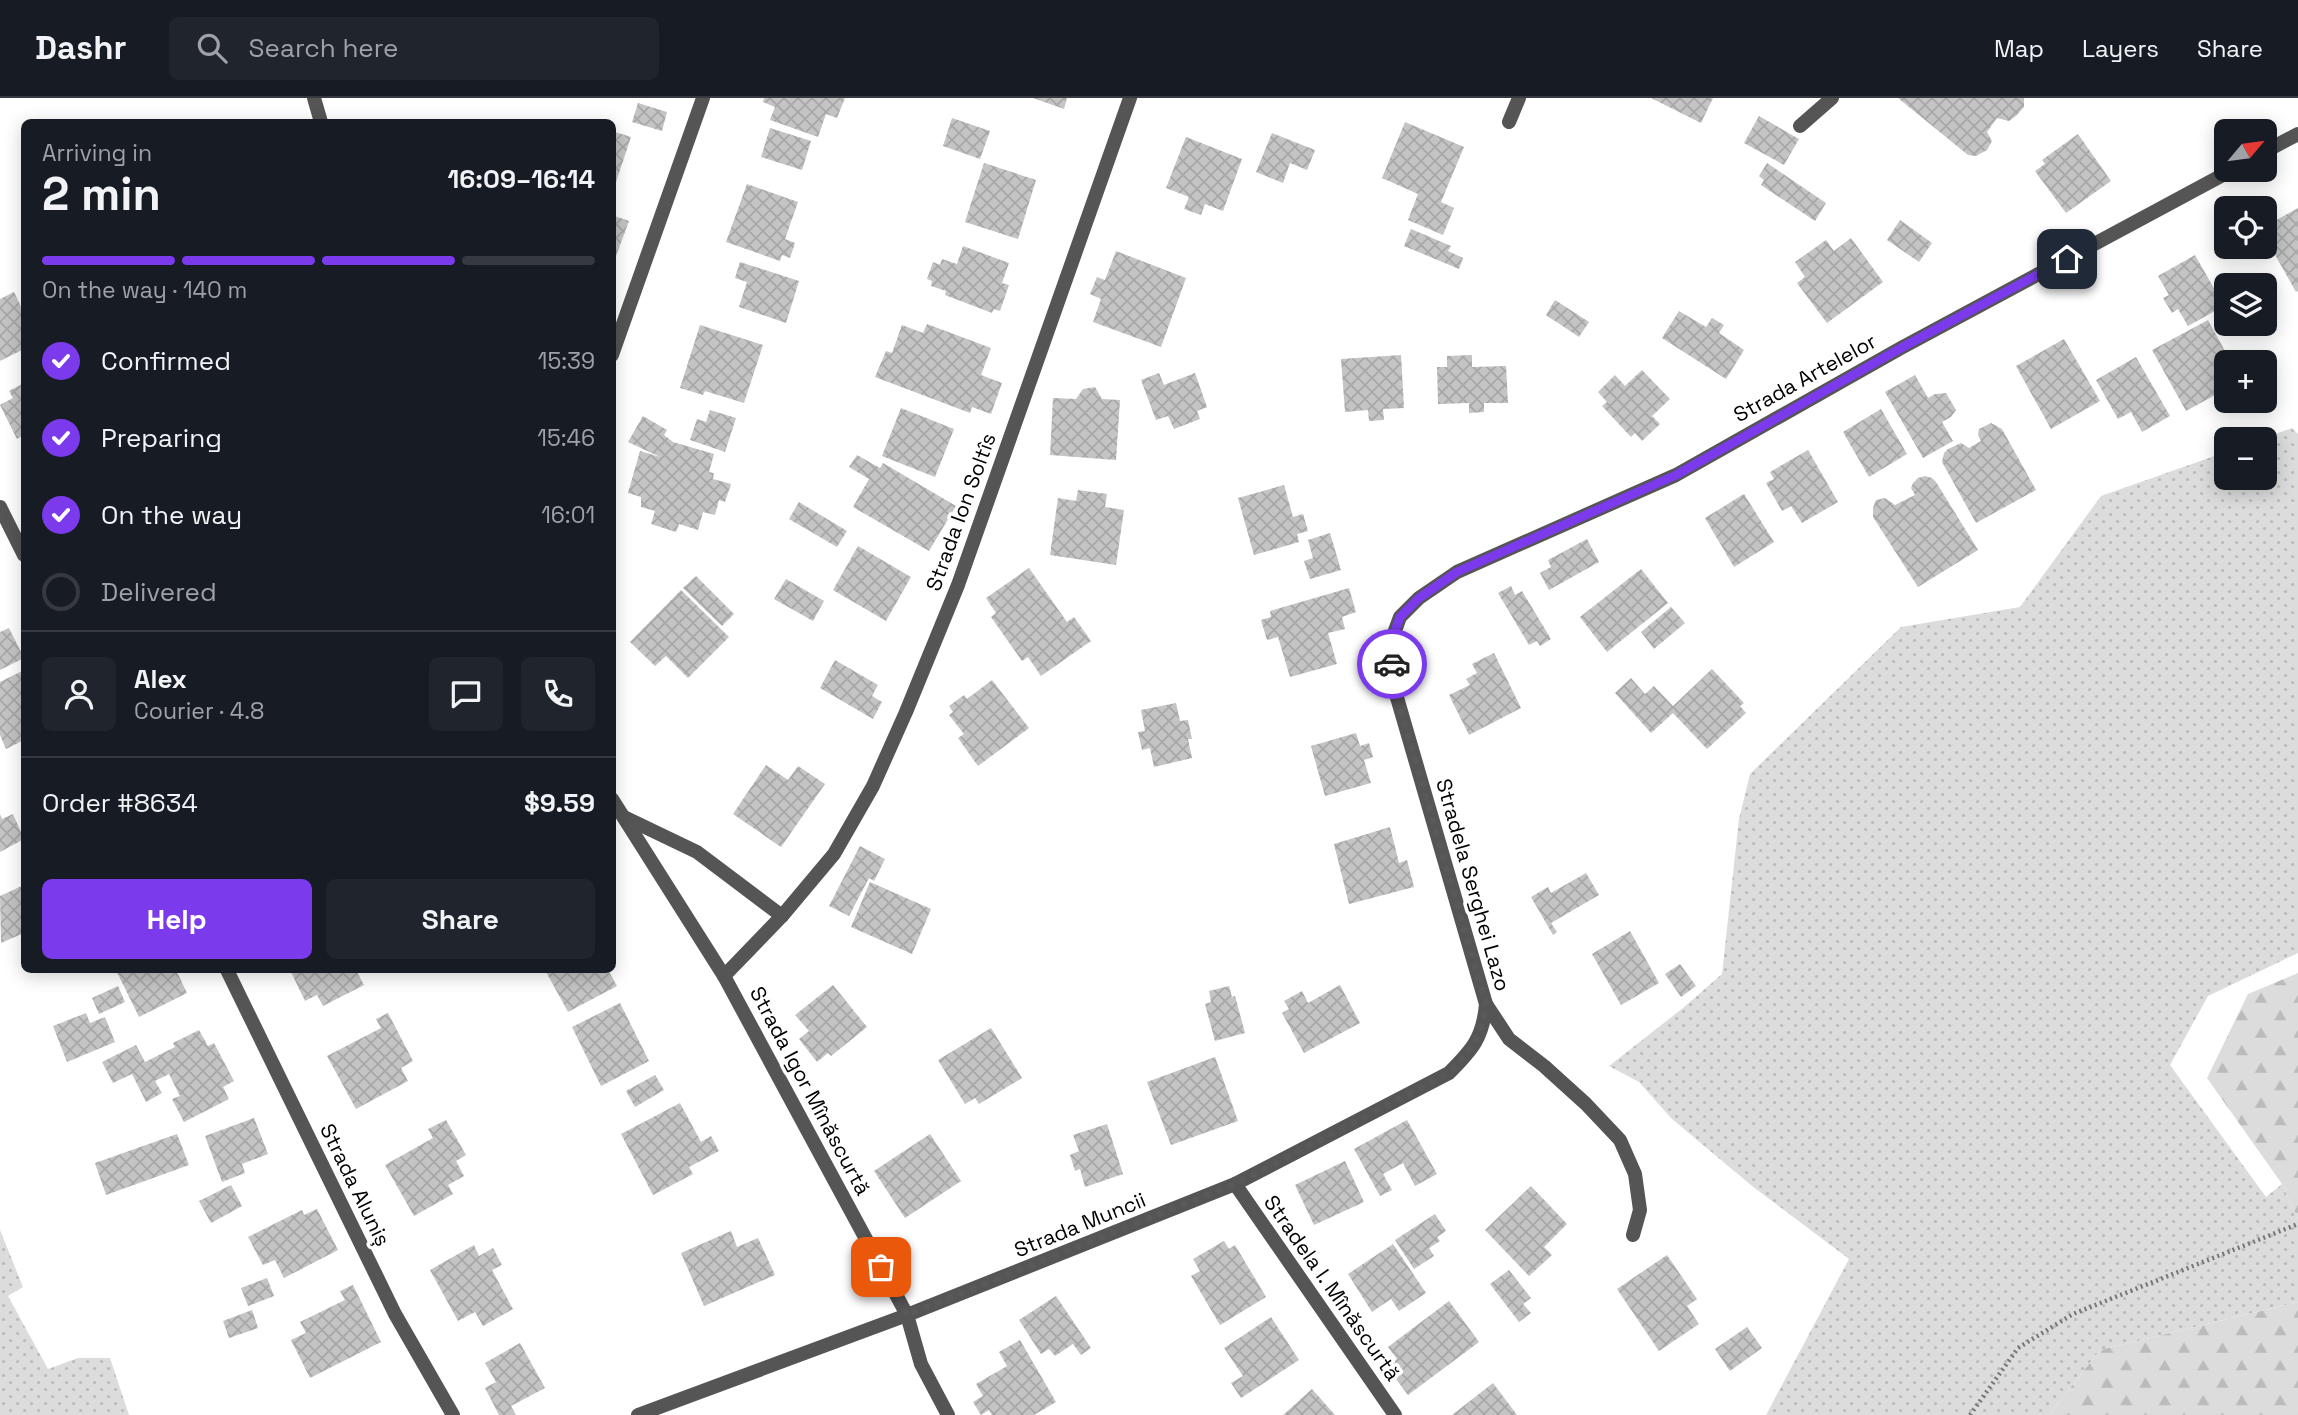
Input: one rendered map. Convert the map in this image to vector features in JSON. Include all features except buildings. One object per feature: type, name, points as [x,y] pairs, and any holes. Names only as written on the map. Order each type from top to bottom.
[{"type":"street","points":[[314,98],[320,119]]},
{"type":"street","points":[[616,344],[703,98]]},
{"type":"street","name":"Strada Ion Soltîs","points":[[724,976],[782,916],[834,854],[873,786],[958,585],[1130,98]]},
{"type":"street","points":[[1509,122],[1519,98]]},
{"type":"street","points":[[1800,126],[1832,98]]},
{"type":"street","points":[[2277,145],[2298,134]]},
{"type":"street","name":"Strada Artelelor","points":[[1400,617],[1419,598],[1457,572],[1676,475],[1901,348],[2214,180]]},
{"type":"street","points":[[0,507],[21,549]]},
{"type":"street","name":"Stradela Serghei Lazo","points":[[1400,617],[1389,647],[1396,694],[1486,1004],[1508,1039],[1544,1066],[1620,1140],[1635,1174],[1640,1210],[1633,1235]]},
{"type":"street","name":"Strada Igor Mînăscurtă","points":[[616,805],[724,976],[907,1315],[922,1364],[948,1415]]},
{"type":"street","points":[[624,817],[697,852],[782,916]]},
{"type":"street","name":"Strada Aluniș","points":[[228,973],[395,1314],[453,1415]]},
{"type":"street","name":"Strada Muncii","points":[[638,1415],[907,1315],[1235,1184],[1449,1073],[1472,1049],[1484,1026],[1486,1004]]},
{"type":"street","name":"Stradela I. Mînăscurtă","points":[[1235,1184],[1395,1415]]},
{"type":"path","points":[[1970,1415],[2018,1348],[2073,1314],[2298,1224]]},
{"type":"green space","points":[[2292,428],[2298,434],[2298,953],[2208,996],[2170,1065],[2266,1197],[2282,1184],[2298,1219],[2298,1302],[2100,1350],[2049,1415],[1766,1415],[1849,1259],[1752,1186],[1671,1118],[1639,1082],[1609,1066],[1722,974],[1739,819],[1750,774],[1901,627],[2020,607],[2101,496],[2214,456],[2214,490],[2277,490],[2277,433]]},
{"type":"green space","points":[[2298,973],[2298,1219],[2282,1184],[2207,1078],[2248,994]]},
{"type":"green space","points":[[0,1230],[23,1287],[8,1296],[48,1369],[78,1358],[110,1358],[129,1415],[0,1415]]},
{"type":"green space","points":[[2298,1302],[2298,1415],[2049,1415],[2100,1350]]},
{"type":"way so far","points":[[881,1267],[907,1315],[1235,1184],[1449,1073],[1472,1049],[1484,1026],[1486,1004],[1472,964],[1396,694],[1392,664]]},
{"type":"route","points":[[1392,664],[1389,647],[1400,617],[1419,598],[1457,572],[1676,475],[1901,348],[2067,259]]}]
